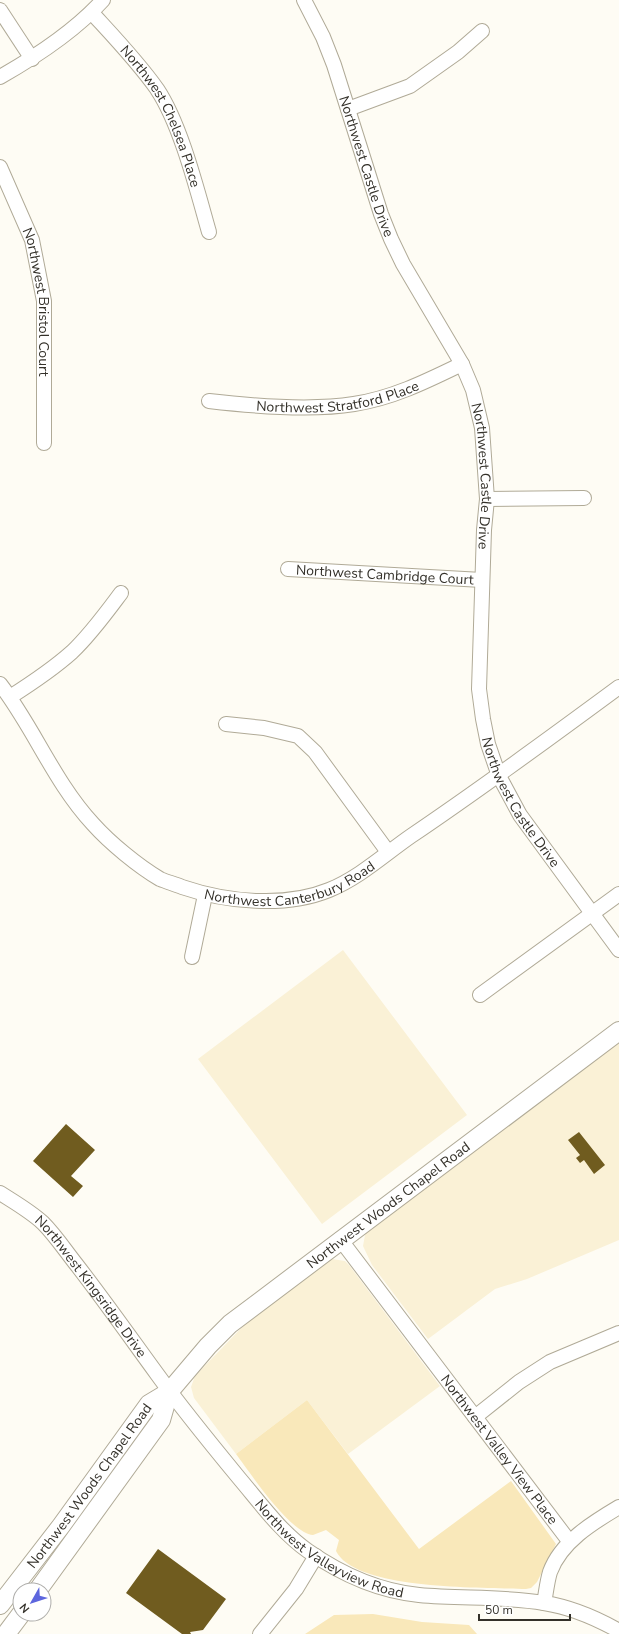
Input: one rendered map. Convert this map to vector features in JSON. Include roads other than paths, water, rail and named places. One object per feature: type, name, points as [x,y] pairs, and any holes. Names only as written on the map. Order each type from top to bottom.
[{"type":"main road","name":"Northwest Woods Chapel Road","points":[[0,1605],[149,1404],[169,1392],[208,1346],[230,1324],[340,1239],[619,1031]]},
{"type":"main road","name":"Northwest Woods Chapel Road","points":[[44,1582],[161,1420],[169,1392]]},
{"type":"main road","points":[[6,1634],[15,1622]]},
{"type":"street","points":[[0,78],[32,59],[92,13],[103,0]]},
{"type":"street","name":"Northwest Castle Drive","points":[[304,0],[323,38],[348,109],[381,214],[391,239],[403,264],[433,312],[462,364],[472,390],[482,428],[487,499],[482,580],[479,689],[488,744],[499,776],[520,815],[619,950]]},
{"type":"street","points":[[0,10],[32,59]]},
{"type":"street","name":"Northwest Chelsea Place","points":[[92,13],[140,66],[158,91],[178,134],[209,232]]},
{"type":"street","points":[[348,109],[410,86],[458,52],[482,31]]},
{"type":"street","name":"Northwest Bristol Court","points":[[0,167],[32,240],[44,301],[44,443]]},
{"type":"street","name":"Northwest Stratford Place","points":[[208,401],[235,404],[311,407],[355,404],[390,395],[416,386],[462,364]]},
{"type":"street","points":[[487,499],[584,498]]},
{"type":"street","name":"Northwest Cambridge Court","points":[[288,569],[482,580]]},
{"type":"street","points":[[10,697],[55,666],[73,651],[90,633],[121,593]]},
{"type":"street","name":"Northwest Canterbury Road","points":[[0,684],[10,697],[48,763],[93,825],[139,864],[161,879],[205,895],[254,902],[309,895],[329,890],[365,869],[499,776],[619,687]]},
{"type":"street","points":[[226,724],[264,728],[298,736],[315,752],[388,852]]},
{"type":"street","points":[[480,995],[594,914],[619,894]]},
{"type":"street","points":[[192,957],[205,895]]},
{"type":"street","name":"Northwest Kingsridge Drive","points":[[0,1193],[37,1219],[51,1233],[101,1296],[169,1392]]},
{"type":"street","name":"Northwest Valley View Place","points":[[340,1239],[569,1541]]},
{"type":"street","points":[[475,1417],[518,1382],[550,1362],[619,1333]]},
{"type":"street","name":"Northwest Valleyview Road","points":[[169,1392],[283,1531],[316,1556],[369,1584],[393,1590],[419,1594],[544,1603]]},
{"type":"street","points":[[619,1507],[569,1541],[559,1555],[550,1572],[544,1603],[600,1620],[619,1631]]},
{"type":"street","points":[[260,1634],[296,1589],[316,1556]]}]
